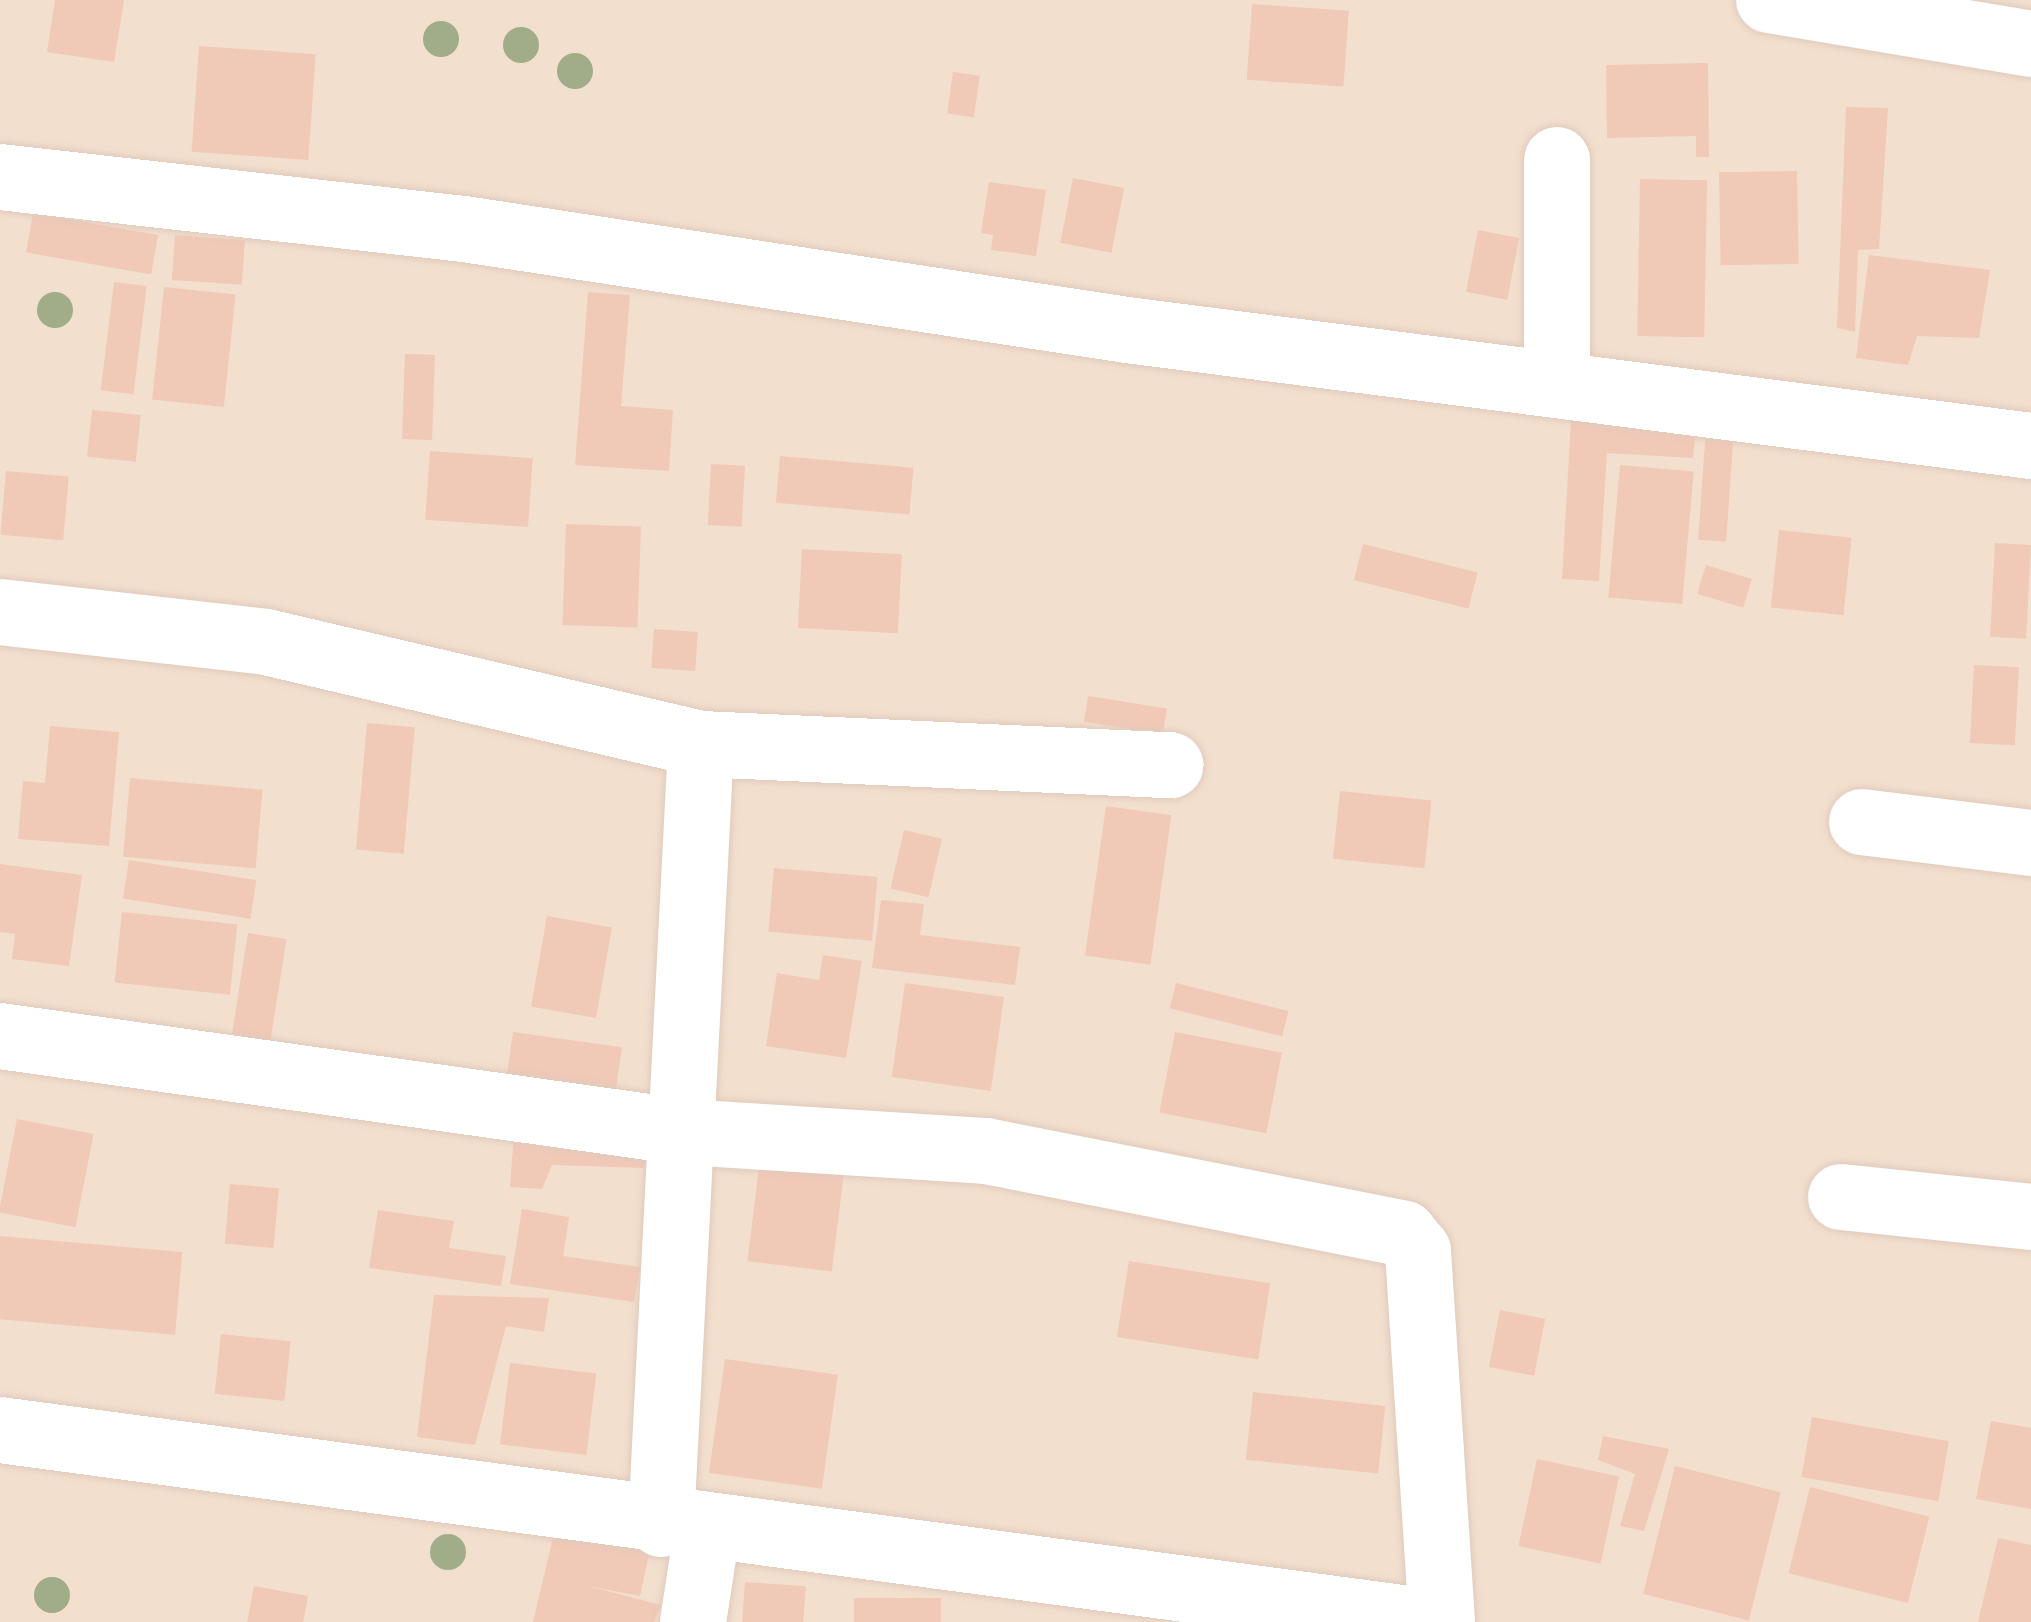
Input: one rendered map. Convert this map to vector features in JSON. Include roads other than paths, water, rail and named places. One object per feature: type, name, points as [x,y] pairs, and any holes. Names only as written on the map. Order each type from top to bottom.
[{"type":"street","points":[[1769,0],[2031,44]]},
{"type":"street","points":[[1557,160],[1557,382]]},
{"type":"street","points":[[0,177],[464,229],[2031,446]]},
{"type":"street","points":[[0,612],[266,643],[701,744],[1172,765]]},
{"type":"street","points":[[693,1622],[684,1528],[684,1132],[677,1072],[701,744]]},
{"type":"street","points":[[1862,822],[2031,843]]},
{"type":"street","points":[[0,1036],[684,1132],[986,1151],[1404,1234],[1418,1251],[1442,1622]]},
{"type":"street","points":[[1840,1197],[2031,1217]]},
{"type":"street","points":[[0,1430],[684,1528],[1432,1622]]}]
